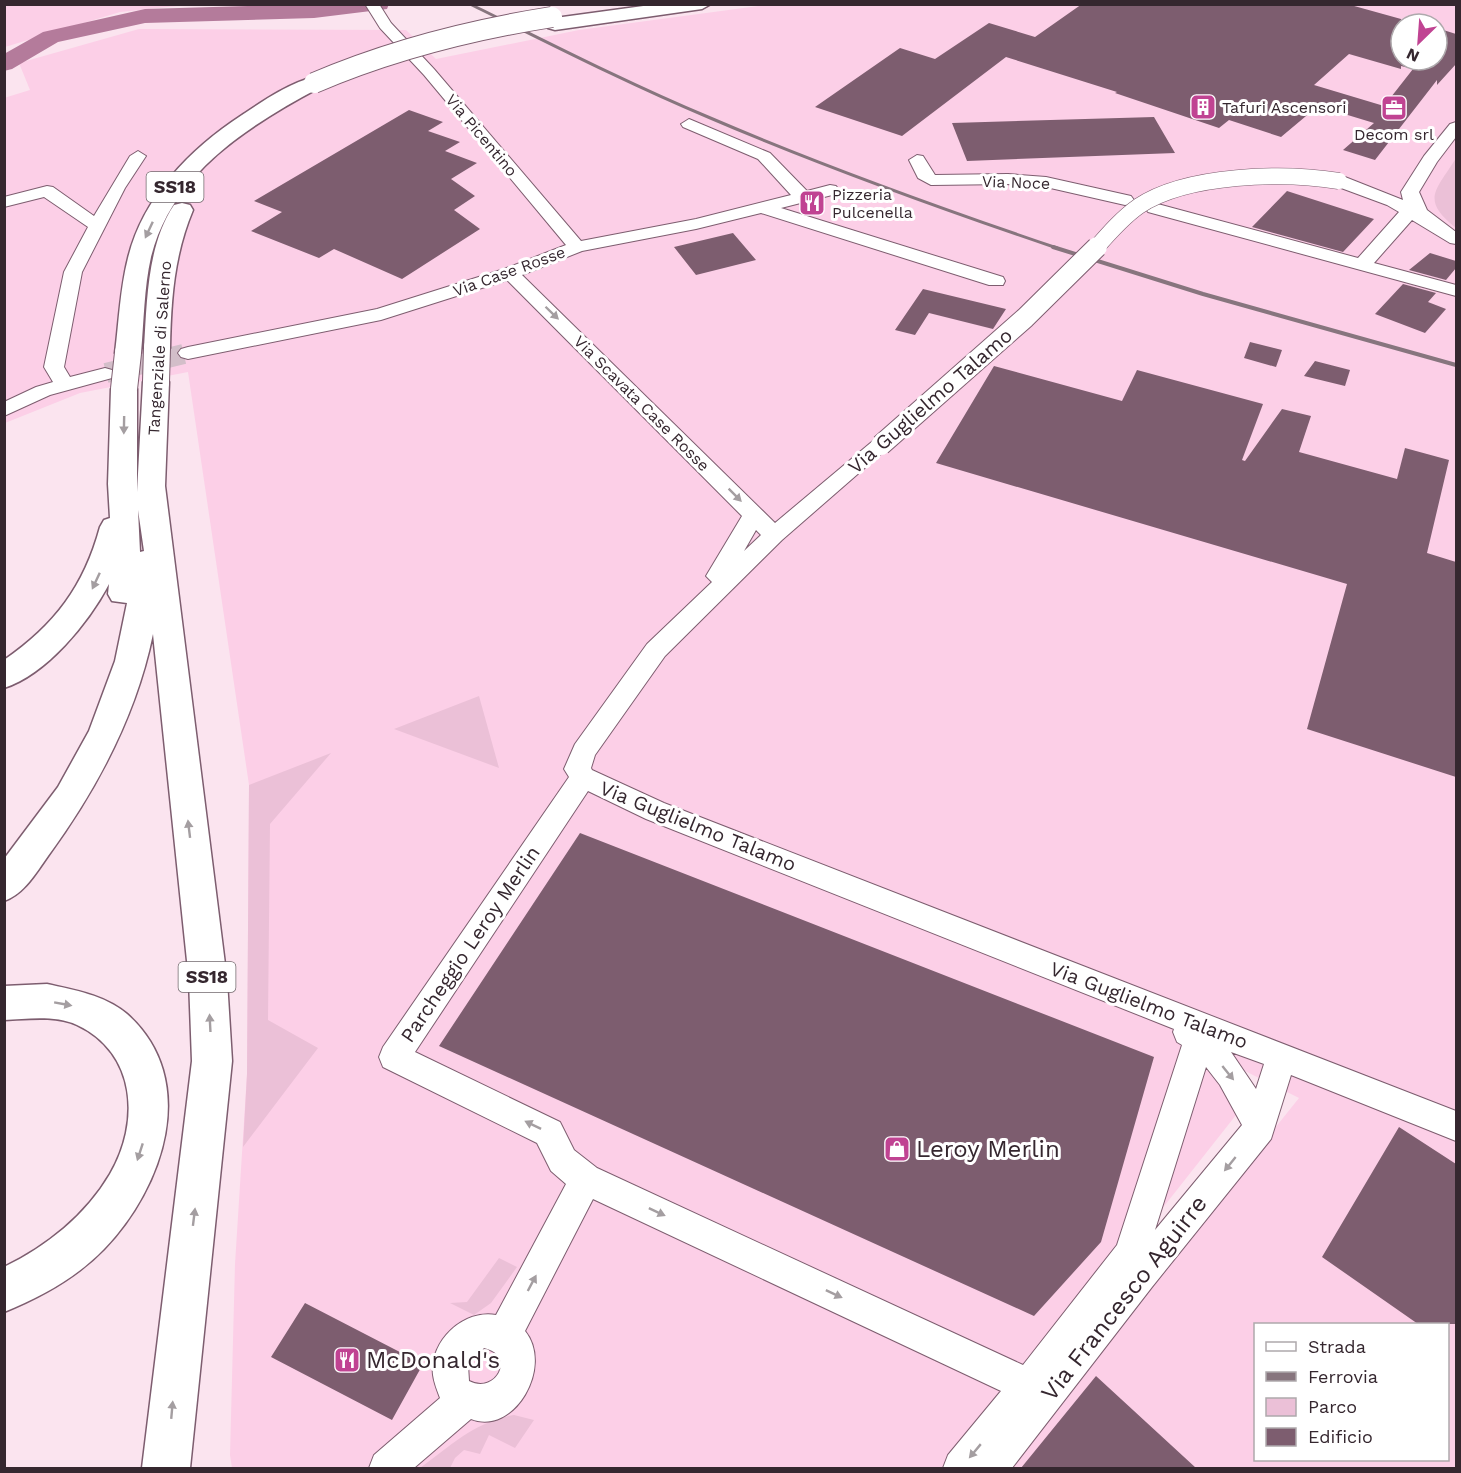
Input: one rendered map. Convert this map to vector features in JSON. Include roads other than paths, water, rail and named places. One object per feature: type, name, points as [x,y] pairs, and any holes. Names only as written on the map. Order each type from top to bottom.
[{"type":"highway","name":"Tangenziale di Salerno","points":[[4,886],[30,856],[78,783],[107,727],[126,678],[140,623],[137,485],[115,381],[128,353],[136,279],[143,244],[173,189],[193,164],[230,132],[271,105],[320,86],[427,51],[553,21],[644,4]]},
{"type":"highway","name":"Tangenziale di Salerno","points":[[553,21],[702,4]]},
{"type":"highway","name":"Tangenziale di Salerno","points":[[4,856],[42,805],[67,765],[100,694],[119,632],[126,534],[156,382],[159,293],[165,250],[184,206],[213,167],[256,129],[320,86]]},
{"type":"highway","name":"SS18","points":[[4,676],[46,646],[65,627],[91,592],[110,543],[137,485]]},
{"type":"highway","name":"SS18","points":[[137,485],[208,980],[212,1061],[166,1468]]},
{"type":"highway","points":[[4,1004],[22,1001],[61,1003],[93,1012],[117,1028],[132,1045],[144,1070],[150,1099],[147,1130],[136,1165],[125,1188],[104,1217],[78,1244],[50,1266],[21,1284],[4,1290]]},
{"type":"street","name":"Via Picentino","points":[[372,4],[386,25],[429,72],[577,246]]},
{"type":"street","points":[[689,124],[764,156],[803,197]]},
{"type":"street","points":[[1374,188],[1389,195],[1413,187],[1456,127]]},
{"type":"street","points":[[64,384],[54,367],[73,272],[138,156]]},
{"type":"street","name":"Via Noce","points":[[917,160],[924,174],[932,180],[1008,179],[1046,182],[1125,200]]},
{"type":"street","name":"Via Guglielmo Talamo","points":[[1374,188],[1293,174],[1251,175],[1193,186],[1149,200],[1123,220],[1073,273],[994,346],[774,535],[702,604],[656,650],[607,716],[577,769],[583,777],[655,811],[1134,999],[1201,1032],[1281,1057],[1456,1126]]},
{"type":"street","points":[[1413,187],[1416,208],[1434,226]]},
{"type":"street","points":[[1374,188],[1456,239]]},
{"type":"street","name":"Via Case Rosse","points":[[188,353],[381,314],[510,273],[577,246],[696,224],[830,190]]},
{"type":"street","points":[[4,202],[47,191],[97,226]]},
{"type":"street","points":[[761,207],[996,281]]},
{"type":"street","points":[[1154,208],[1456,291]]},
{"type":"street","points":[[1362,265],[1410,211]]},
{"type":"street","name":"Via Scavata Case Rosse","points":[[510,273],[774,535]]},
{"type":"street","points":[[4,410],[43,391],[64,384],[115,381]]},
{"type":"street","points":[[702,604],[754,514]]},
{"type":"street","name":"Parcheggio Leroy Merlin","points":[[583,777],[394,1057],[549,1133],[557,1155],[565,1166],[586,1179]]},
{"type":"street","points":[[1201,1032],[1232,1078],[1260,1128]]},
{"type":"street","points":[[961,1468],[1037,1390],[1131,1255],[1201,1032]]},
{"type":"street","name":"Via Francesco Aguirre","points":[[989,1468],[1037,1390],[1140,1275],[1260,1128],[1281,1057]]},
{"type":"street","points":[[505,1335],[586,1179],[1037,1390]]},
{"type":"street","points":[[495,1330],[505,1335],[513,1342],[519,1359],[517,1378],[500,1398],[489,1403],[476,1404],[465,1400],[457,1394],[449,1374],[454,1351],[461,1341],[477,1332],[495,1330]]},
{"type":"street","points":[[387,1468],[465,1400]]},
{"type":"waterway","points":[[4,64],[51,37],[145,16],[314,11],[379,4]]},
{"type":"tunnel","points":[[106,373],[188,353]]},
{"type":"railway","points":[[470,4],[618,77],[794,153],[1057,248]]},
{"type":"railway","points":[[1053,247],[1203,294],[1456,365]]},
{"type":"place","name":"Tafuri Ascensori","points":[[1203,107]]},
{"type":"place","name":"Decom srl","points":[[1394,108]]},
{"type":"place","name":"Pizzeria Pulcenella","points":[[812,203]]},
{"type":"place","name":"Leroy Merlin","points":[[897,1149]]},
{"type":"place","name":"McDonald's","points":[[347,1360]]}]
